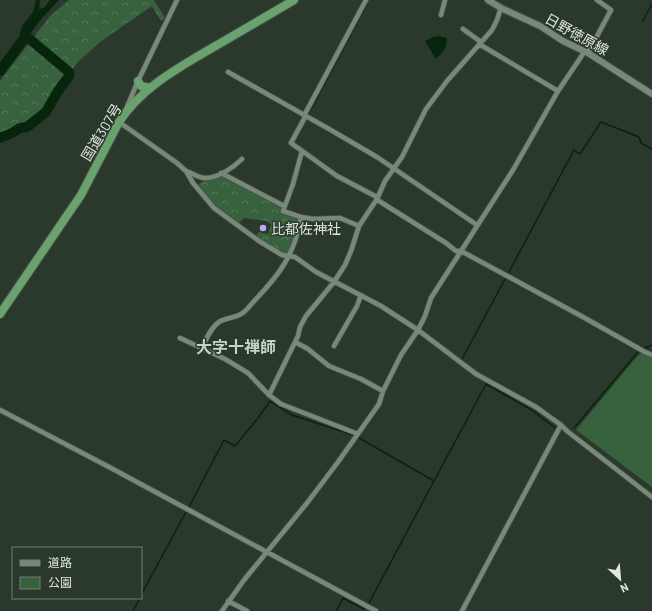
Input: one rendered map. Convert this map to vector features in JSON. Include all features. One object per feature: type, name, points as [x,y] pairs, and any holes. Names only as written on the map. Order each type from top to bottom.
[{"type":"highway","name":"国道307号","points":[[0,314],[81,195],[119,122],[137,100],[150,88],[179,68],[294,0]]},
{"type":"highway","points":[[138,81],[141,86],[150,88]]},
{"type":"main road","name":"日野徳原線","points":[[488,0],[540,26],[563,41],[586,52],[652,94]]},
{"type":"street","points":[[124,114],[138,81],[177,0]]},
{"type":"street","points":[[366,0],[291,143],[337,176],[375,196],[379,201],[446,242],[456,251],[461,251],[652,355]]},
{"type":"street","points":[[441,16],[445,0]]},
{"type":"street","points":[[222,611],[266,552],[307,503],[379,404],[383,391],[401,355],[418,330],[425,316],[431,298],[513,170],[558,91],[586,52],[611,10],[597,0]]},
{"type":"street","points":[[270,395],[306,316],[334,282],[351,251],[359,226],[377,198],[385,181],[402,157],[426,109],[447,81],[492,30],[497,20],[498,4]]},
{"type":"street","points":[[463,29],[480,43],[558,91]]},
{"type":"street","points":[[228,72],[356,145],[478,225]]},
{"type":"street","points":[[119,122],[178,163],[186,171],[193,183],[214,208],[259,241],[282,254],[295,257],[316,272],[381,306],[418,330],[476,374],[536,407],[652,497]]},
{"type":"street","points":[[302,151],[293,184],[283,211],[313,219],[340,218],[359,226]]},
{"type":"street","points":[[186,171],[203,178],[214,176],[237,164],[242,159]]},
{"type":"street","points":[[221,173],[284,206]]},
{"type":"street","points":[[202,348],[205,341],[218,323],[222,320],[240,315],[277,276],[285,265],[298,234],[301,217]]},
{"type":"street","points":[[334,346],[357,306],[361,295]]},
{"type":"street","points":[[180,338],[224,358],[248,373],[270,395],[282,404],[358,434]]},
{"type":"street","points":[[295,342],[308,349],[329,366],[361,379],[383,391]]},
{"type":"street","points":[[0,410],[376,611]]},
{"type":"street","points":[[462,611],[561,425]]},
{"type":"street","points":[[228,601],[246,611]]},
{"type":"green space","points":[[69,0],[154,0],[165,18],[161,21],[152,6],[100,42],[81,59],[59,83],[43,111],[27,125],[16,126],[0,134],[0,81],[50,16]]},
{"type":"green space","points":[[221,176],[281,206],[282,212],[298,218],[297,234],[288,254],[280,253],[255,237],[259,232],[268,234],[271,224],[266,221],[244,218],[238,224],[196,187],[205,179]]},
{"type":"green space","points":[[641,353],[652,358],[652,487],[576,430]]},
{"type":"shaded area","points":[[36,0],[40,0],[39,9],[44,8],[50,0],[59,0],[41,19],[20,48],[18,47],[21,41],[20,33],[22,26],[33,12]]},
{"type":"shaded area","points":[[439,36],[447,38],[447,41],[444,50],[436,59],[425,41]]},
{"type":"waterway","points":[[309,113],[367,2]]},
{"type":"waterway","points":[[643,21],[652,4]]},
{"type":"waterway","points":[[0,138],[20,128],[27,127],[46,112],[69,76],[69,72],[26,36]]},
{"type":"waterway","points":[[0,71],[25,37]]},
{"type":"waterway","points":[[509,272],[574,150],[580,154],[601,122],[639,137],[641,143],[652,149]]},
{"type":"waterway","points":[[462,359],[505,279]]},
{"type":"waterway","points":[[643,349],[652,345]]},
{"type":"waterway","points":[[574,428],[638,352]]},
{"type":"waterway","points":[[359,438],[434,481],[486,384],[530,409],[557,429]]},
{"type":"waterway","points":[[189,507],[224,440],[235,446],[270,401],[292,415],[353,435]]},
{"type":"waterway","points":[[369,603],[434,481]]},
{"type":"waterway","points":[[142,593],[186,512]]},
{"type":"waterway","points":[[336,611],[343,598],[364,609]]},
{"type":"waterway","points":[[133,611],[139,599]]},
{"type":"place","name":"比都佐神社","points":[[263,228]]},
{"type":"district","name":"大字十禅師","points":[[236,346]]}]
